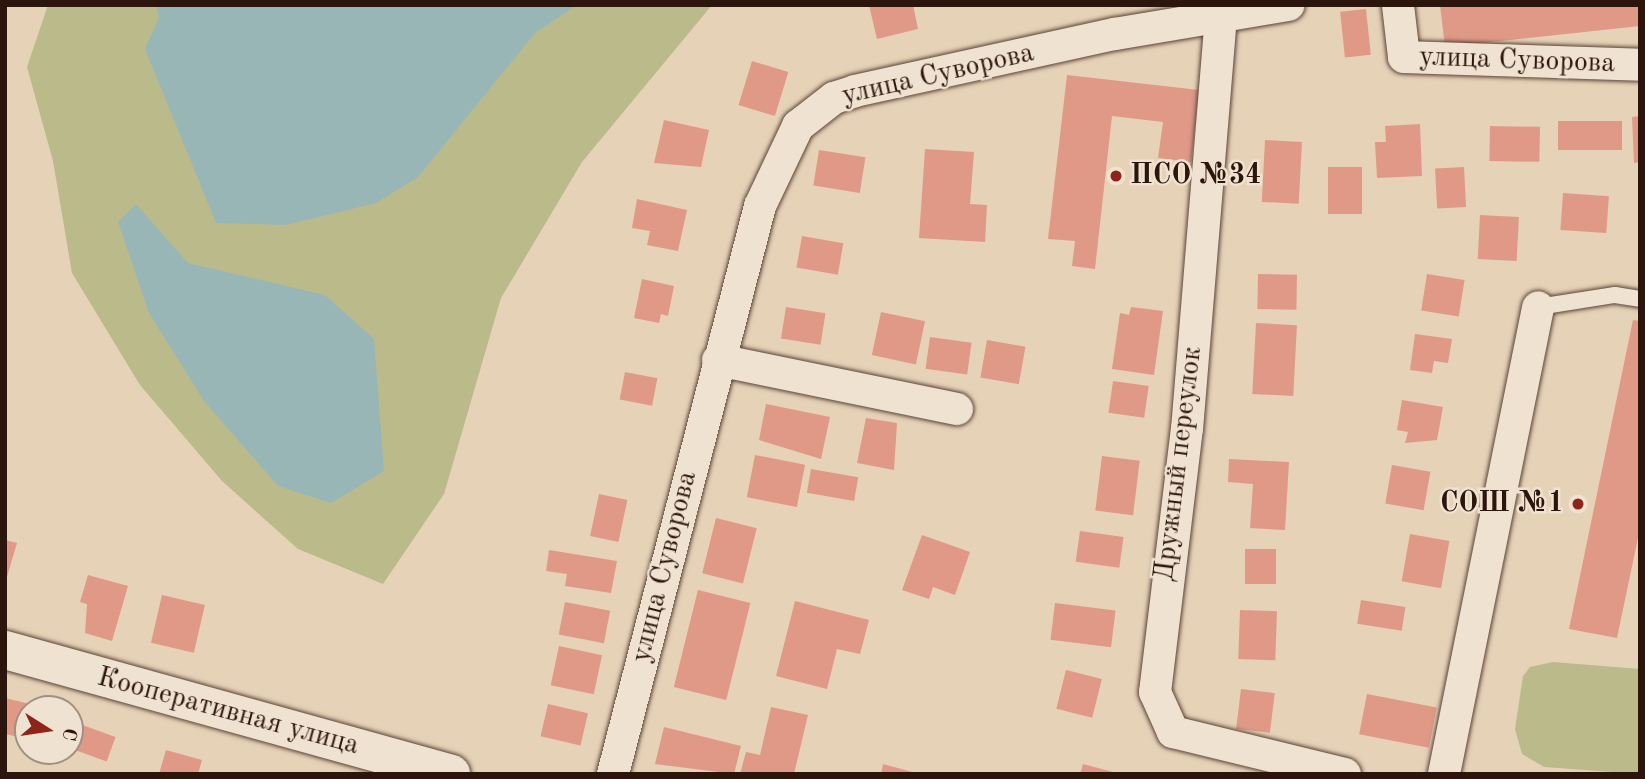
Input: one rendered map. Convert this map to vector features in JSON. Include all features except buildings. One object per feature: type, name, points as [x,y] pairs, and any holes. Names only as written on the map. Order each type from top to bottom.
[{"type":"street","name":"улица Суворова","points":[[613,774],[718,360],[769,177],[815,109],[855,92],[1221,16],[1289,5]]},
{"type":"street","name":"улица Суворова","points":[[1398,5],[1404,57],[1640,65]]},
{"type":"street","name":"Дружный переулок","points":[[1221,16],[1187,428],[1155,692],[1173,732],[1345,774]]},
{"type":"street","points":[[1444,774],[1538,307]]},
{"type":"street","points":[[718,360],[957,409]]},
{"type":"street","name":"Кооперативная улица","points":[[5,650],[451,774]]},
{"type":"lane","points":[[1538,307],[1615,295],[1640,299]]},
{"type":"shaded area","points":[[48,5],[712,5],[582,162],[501,298],[444,494],[383,584],[298,549],[222,481],[140,385],[72,273],[53,161],[27,67]]},
{"type":"shaded area","points":[[1553,662],[1640,669],[1640,774],[1544,767],[1522,754],[1515,729],[1523,676],[1530,667]]},
{"type":"water","points":[[156,5],[577,5],[535,33],[418,177],[376,203],[286,225],[216,223],[145,49],[159,17]]},
{"type":"water","points":[[136,204],[188,263],[325,295],[374,339],[384,471],[331,503],[278,486],[204,401],[149,313],[118,222]]},
{"type":"place","name":"ПСО №34","points":[[1116,176]]},
{"type":"place","name":"СОШ №1","points":[[1578,504]]}]
